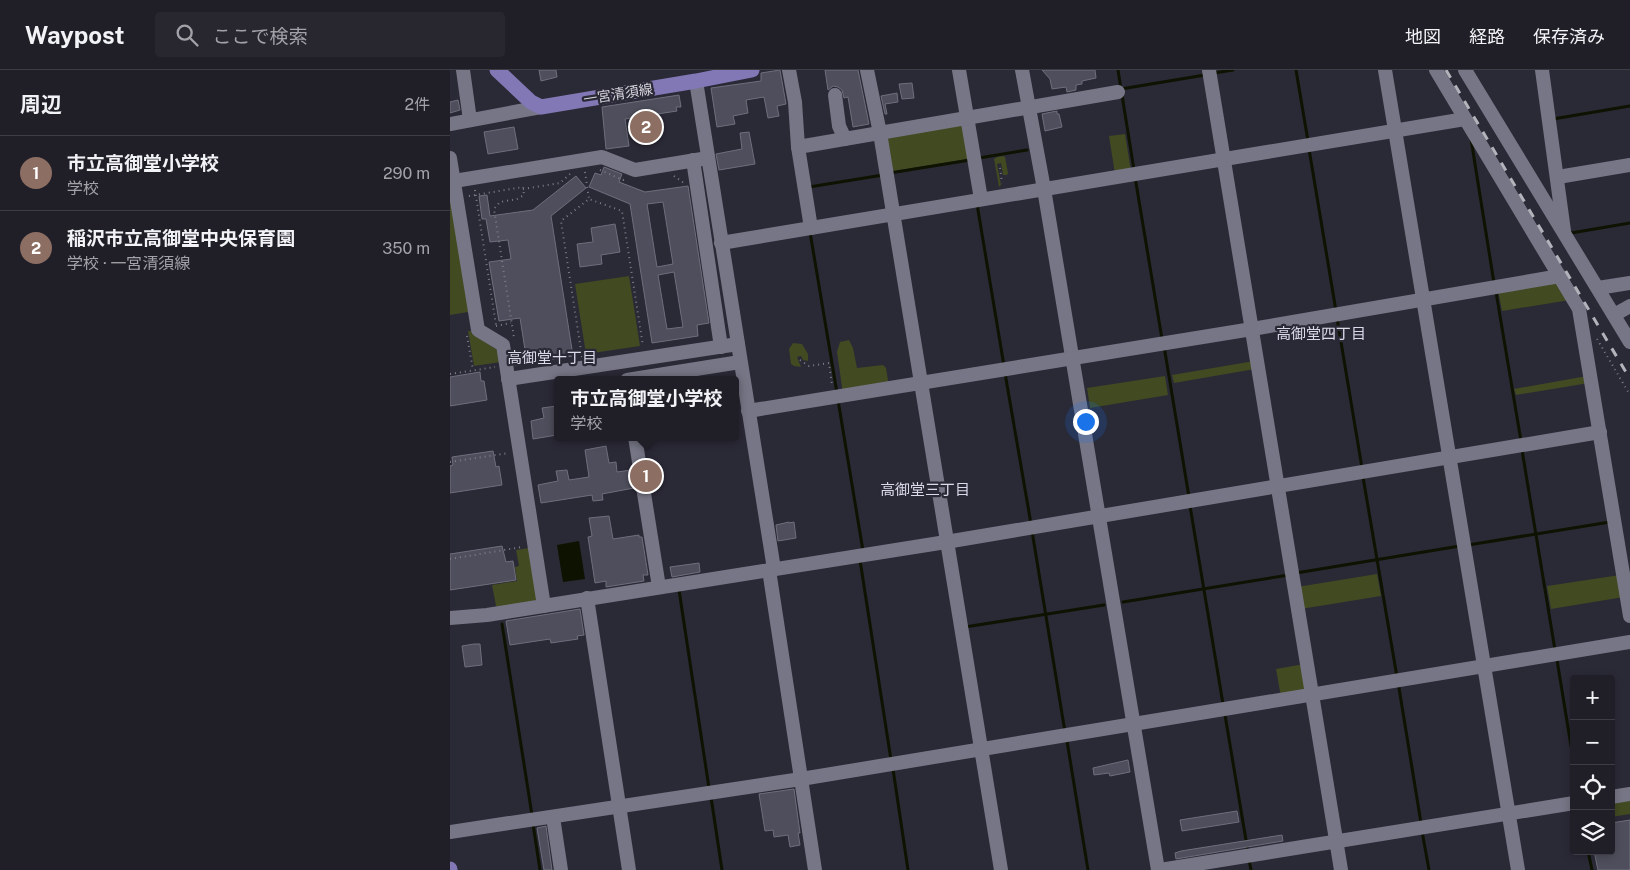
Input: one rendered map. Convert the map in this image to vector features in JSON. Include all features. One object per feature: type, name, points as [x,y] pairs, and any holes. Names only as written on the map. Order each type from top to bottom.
[{"type":"main road","points":[[497,70],[532,102],[541,106]]},
{"type":"main road","name":"一宮清須線","points":[[541,106],[696,81],[728,72],[752,70]]},
{"type":"street","points":[[462,70],[470,120]]},
{"type":"street","points":[[789,70],[796,102],[798,147],[811,228]]},
{"type":"street","points":[[867,70],[880,133],[1001,870]]},
{"type":"street","points":[[960,70],[981,199]]},
{"type":"street","points":[[1022,70],[1044,189],[1159,870],[1570,804]]},
{"type":"street","points":[[1208,70],[1341,870]]},
{"type":"street","points":[[1385,70],[1518,870]]},
{"type":"street","points":[[1436,70],[1579,309],[1630,616]]},
{"type":"street","points":[[1465,70],[1630,342]]},
{"type":"street","points":[[1542,70],[1565,237]]},
{"type":"street","points":[[696,81],[738,344],[815,870]]},
{"type":"street","points":[[798,147],[1118,92]]},
{"type":"street","points":[[835,95],[839,126],[845,139]]},
{"type":"street","points":[[450,124],[541,106]]},
{"type":"street","points":[[721,243],[1465,119]]},
{"type":"street","points":[[454,181],[584,162],[602,157],[635,170],[708,158]]},
{"type":"street","points":[[450,158],[478,330],[503,345],[512,374],[519,451],[544,606]]},
{"type":"street","points":[[693,160],[722,347]]},
{"type":"street","points":[[1558,177],[1630,165]]},
{"type":"street","points":[[748,412],[1560,276]]},
{"type":"street","points":[[1598,288],[1630,283]]},
{"type":"street","points":[[1614,315],[1630,306]]},
{"type":"street","points":[[512,374],[584,367],[738,344]]},
{"type":"street","points":[[652,376],[740,362]]},
{"type":"street","points":[[450,618],[487,615],[946,542],[1600,432]]},
{"type":"street","points":[[636,441],[659,587]]},
{"type":"street","points":[[587,598],[629,870]]},
{"type":"street","points":[[450,832],[801,779],[1630,642]]},
{"type":"street","points":[[1615,796],[1630,794]]},
{"type":"street","points":[[553,817],[561,870]]},
{"type":"path","points":[[456,198],[560,183],[584,162]]},
{"type":"path","points":[[584,162],[589,199]]},
{"type":"path","points":[[1000,168],[1004,196]]},
{"type":"path","points":[[599,170],[623,180],[631,178]]},
{"type":"path","points":[[667,177],[676,176],[684,182],[685,191]]},
{"type":"path","points":[[473,178],[496,326]]},
{"type":"path","points":[[514,338],[494,209],[500,202],[517,199],[524,195],[523,189]]},
{"type":"path","points":[[589,199],[622,211],[645,358]]},
{"type":"path","points":[[584,367],[561,220],[589,199]]},
{"type":"path","points":[[466,330],[473,370]]},
{"type":"path","points":[[1594,335],[1630,395]]},
{"type":"path","points":[[450,374],[473,370],[512,374],[518,355],[516,353]]},
{"type":"path","points":[[800,360],[809,366],[828,363],[834,397]]},
{"type":"path","points":[[450,462],[519,451]]},
{"type":"path","points":[[450,559],[534,545]]},
{"type":"green space","points":[[962,122],[968,159],[888,172],[885,135]]},
{"type":"green space","points":[[1125,134],[1131,171],[1115,174],[1109,136]]},
{"type":"green space","points":[[1005,157],[1008,173],[1003,175],[1001,163],[997,164],[1001,185],[999,187],[994,159]]},
{"type":"green space","points":[[450,189],[469,310],[468,312],[450,315]]},
{"type":"green space","points":[[629,276],[640,346],[586,354],[575,284]]},
{"type":"green space","points":[[1558,280],[1570,300],[1502,311],[1498,290]]},
{"type":"green space","points":[[468,331],[472,331],[472,334],[499,351],[501,362],[474,366]]},
{"type":"green space","points":[[849,340],[853,348],[857,368],[883,365],[886,368],[889,386],[843,394],[837,352],[840,342]]},
{"type":"green space","points":[[793,343],[802,344],[808,354],[808,361],[803,360],[801,356],[797,357],[801,367],[791,364],[789,349]]},
{"type":"green space","points":[[1254,361],[1255,369],[1174,383],[1172,375]]},
{"type":"green space","points":[[1165,376],[1168,395],[1090,408],[1087,388]]},
{"type":"green space","points":[[1587,376],[1589,383],[1516,395],[1514,389]]},
{"type":"green space","points":[[529,548],[537,598],[534,603],[499,608],[496,606],[492,585],[517,581],[515,567],[519,566],[516,550]]},
{"type":"green space","points":[[1377,574],[1381,596],[1301,609],[1297,587]]},
{"type":"green space","points":[[1620,575],[1624,597],[1551,609],[1547,586]]},
{"type":"green space","points":[[1304,664],[1308,688],[1281,697],[1276,669]]},
{"type":"green space","points":[[1630,796],[1630,814],[1615,816],[1615,798]]},
{"type":"shaded area","points":[[579,541],[585,579],[563,582],[557,545]]},
{"type":"building","points":[[539,70],[556,70],[557,77],[541,81]]},
{"type":"building","points":[[780,70],[786,104],[777,106],[779,116],[768,118],[764,97],[746,100],[748,113],[733,116],[735,124],[717,127],[711,88],[761,81],[761,73]]},
{"type":"building","points":[[825,70],[858,70],[869,124],[853,127],[848,97],[844,98],[842,90],[838,87],[833,86],[828,90]]},
{"type":"building","points":[[1042,70],[1095,70],[1096,78],[1082,81],[1082,84],[1076,85],[1076,90],[1067,92],[1066,87],[1052,89],[1050,79]]},
{"type":"building","points":[[912,83],[914,98],[902,99],[899,84]]},
{"type":"building","points":[[897,93],[898,102],[885,104],[887,114],[885,114],[881,96]]},
{"type":"building","points":[[679,95],[681,107],[676,107],[677,111],[625,119],[629,146],[606,149],[602,107]]},
{"type":"building","points":[[458,100],[460,110],[450,113],[450,102]]},
{"type":"building","points":[[1057,111],[1062,127],[1045,131],[1042,114]]},
{"type":"building","points":[[514,127],[518,149],[488,154],[484,132]]},
{"type":"building","points":[[749,132],[755,164],[719,170],[716,154],[742,149],[740,133]]},
{"type":"building","points":[[604,167],[622,174],[619,182],[645,192],[688,186],[709,323],[697,325],[698,336],[652,343],[630,204],[589,187],[595,173],[601,175]],"holes":[[[663,202],[673,264],[657,267],[647,204]],[[674,272],[683,327],[667,329],[658,275]]]},
{"type":"building","points":[[576,176],[586,188],[551,216],[573,356],[515,365],[514,357],[526,356],[520,318],[499,321],[489,262],[511,259],[508,240],[490,242],[486,219],[482,219],[479,196],[487,195],[490,216],[533,210]]},
{"type":"building","points":[[615,224],[620,252],[601,255],[602,264],[580,267],[577,244],[593,242],[591,228]]},
{"type":"building","points":[[480,372],[481,381],[484,381],[487,400],[450,406],[450,377]]},
{"type":"building","points":[[554,406],[554,436],[533,439],[531,421],[544,418],[542,408]]},
{"type":"building","points":[[606,446],[609,463],[616,462],[617,472],[631,470],[634,488],[602,494],[603,500],[593,501],[592,495],[541,503],[538,485],[558,481],[556,471],[567,470],[569,480],[589,477],[585,450]]},
{"type":"building","points":[[493,451],[496,467],[499,466],[502,485],[450,493],[452,457]]},
{"type":"building","points":[[609,516],[613,539],[639,535],[639,537],[642,537],[648,575],[643,575],[644,581],[606,587],[606,581],[595,583],[588,537],[592,536],[589,518]]},
{"type":"building","points":[[794,522],[796,538],[778,541],[776,525]]},
{"type":"building","points":[[502,546],[506,562],[513,561],[516,580],[450,590],[450,554]]},
{"type":"building","points":[[699,563],[700,572],[672,577],[670,567]]},
{"type":"building","points":[[580,609],[584,635],[577,636],[578,639],[551,643],[550,639],[510,645],[506,621]]},
{"type":"building","points":[[480,644],[482,665],[465,667],[462,646]]},
{"type":"building","points":[[1128,760],[1130,772],[1110,776],[1109,773],[1094,775],[1093,768]]},
{"type":"building","points":[[794,789],[800,845],[790,847],[788,835],[774,837],[773,830],[765,831],[759,794]]},
{"type":"building","points":[[1237,811],[1239,822],[1182,831],[1180,820]]},
{"type":"building","points":[[1630,820],[1630,870],[1598,870],[1595,855],[1615,855],[1615,822]]},
{"type":"building","points":[[546,826],[552,870],[544,870],[537,828]]},
{"type":"building","points":[[1282,835],[1283,841],[1176,859],[1175,853],[1181,851]]},
{"type":"waterway","points":[[1118,70],[1121,89]]},
{"type":"waterway","points":[[1214,73],[1233,70]]},
{"type":"waterway","points":[[1296,70],[1308,141]]},
{"type":"waterway","points":[[1121,89],[1205,75]]},
{"type":"waterway","points":[[1122,95],[1134,170]]},
{"type":"waterway","points":[[1553,119],[1630,106]]},
{"type":"waterway","points":[[1471,139],[1494,283]]},
{"type":"waterway","points":[[1309,149],[1336,311]]},
{"type":"waterway","points":[[979,158],[1027,150]]},
{"type":"waterway","points":[[890,173],[970,160]]},
{"type":"waterway","points":[[809,187],[883,175]]},
{"type":"waterway","points":[[1135,177],[1162,339]]},
{"type":"waterway","points":[[977,204],[1004,366]]},
{"type":"waterway","points":[[1571,233],[1630,223]]},
{"type":"waterway","points":[[810,232],[837,393]]},
{"type":"waterway","points":[[1496,292],[1521,441]]},
{"type":"waterway","points":[[1337,318],[1362,468]]},
{"type":"waterway","points":[[1164,346],[1189,497]]},
{"type":"waterway","points":[[1005,373],[1031,524]]},
{"type":"waterway","points":[[838,400],[863,551]]},
{"type":"waterway","points":[[1522,450],[1555,650]]},
{"type":"waterway","points":[[1363,477],[1397,677]]},
{"type":"waterway","points":[[1190,506],[1223,704]]},
{"type":"waterway","points":[[1468,545],[1610,522]]},
{"type":"waterway","points":[[1032,531],[1065,732]]},
{"type":"waterway","points":[[1296,573],[1460,546]]},
{"type":"waterway","points":[[860,560],[891,760]]},
{"type":"waterway","points":[[1123,602],[1289,575]]},
{"type":"waterway","points":[[679,590],[709,788]]},
{"type":"waterway","points":[[965,627],[1104,605]]},
{"type":"waterway","points":[[502,624],[532,815]]},
{"type":"waterway","points":[[1557,660],[1570,740]]},
{"type":"waterway","points":[[1399,688],[1421,823]]},
{"type":"waterway","points":[[1225,715],[1248,852]]},
{"type":"waterway","points":[[1067,741],[1088,870]]},
{"type":"waterway","points":[[893,769],[908,870]]},
{"type":"waterway","points":[[711,797],[722,870]]},
{"type":"waterway","points":[[533,824],[540,870]]},
{"type":"waterway","points":[[1422,831],[1429,870]]},
{"type":"waterway","points":[[1589,855],[1592,870]]},
{"type":"waterway","points":[[1249,860],[1251,870]]},
{"type":"railway","points":[[1446,70],[1630,379]]},
{"type":"place","name":"稲沢市立高御堂中央保育園","points":[[646,127]]},
{"type":"place","name":"市立高御堂小学校","points":[[646,476]]},
{"type":"district","name":"高御堂四丁目","points":[[1321,334]]},
{"type":"district","name":"高御堂十丁目","points":[[552,358]]},
{"type":"district","name":"高御堂三丁目","points":[[925,490]]}]
